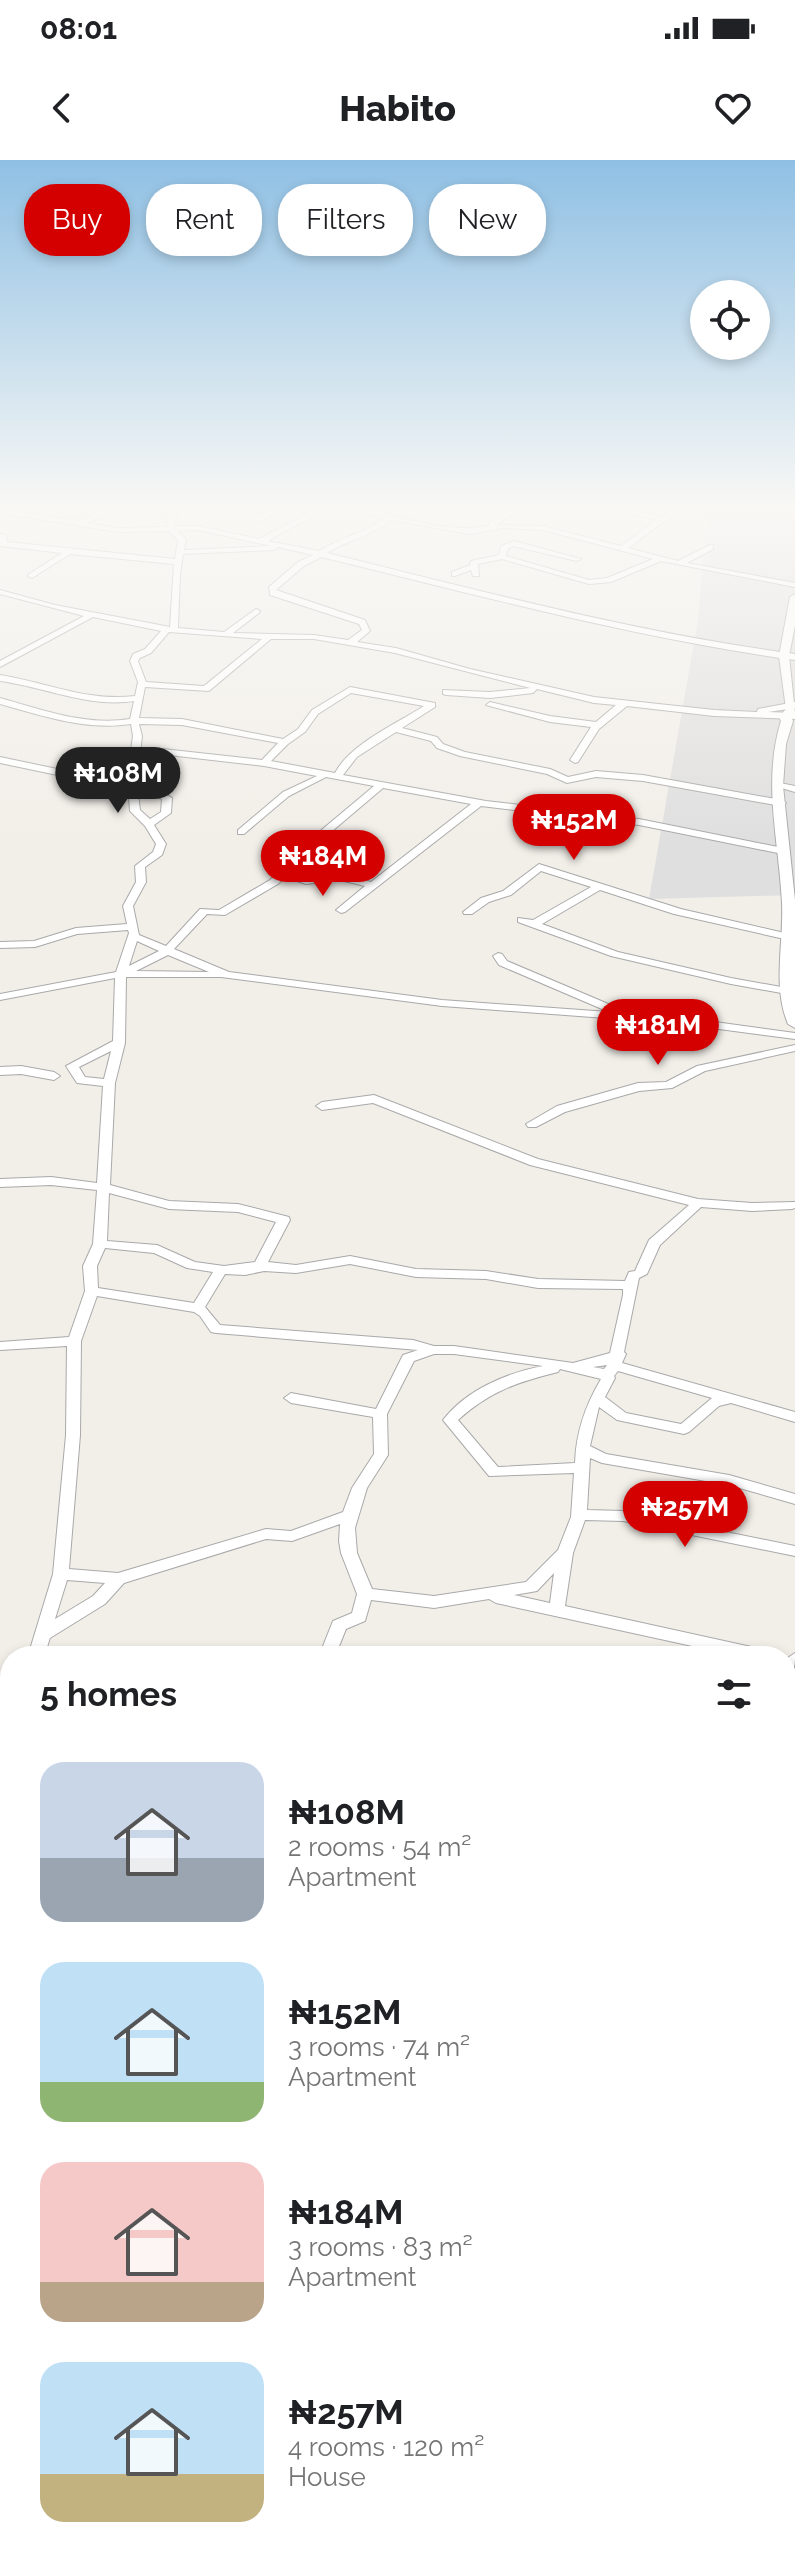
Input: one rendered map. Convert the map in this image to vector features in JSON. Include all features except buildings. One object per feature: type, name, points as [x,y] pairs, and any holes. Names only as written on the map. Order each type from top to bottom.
[{"type":"street","points":[[0,664],[87,617]]},
{"type":"street","points":[[108,617],[226,635],[304,636],[350,643],[396,651],[541,689],[626,703],[743,715],[792,710]]},
{"type":"street","points":[[39,1646],[61,1574],[73,1435],[74,1341],[92,1291],[90,1266],[100,1244],[109,1083],[119,1043],[121,974],[133,931],[128,906],[140,887],[143,876],[140,866],[158,853],[161,844],[149,824],[135,811],[131,772],[138,737],[134,721],[142,684],[134,661],[136,656],[148,651],[171,629],[172,617]]},
{"type":"street","points":[[226,635],[249,617]]},
{"type":"street","points":[[347,617],[362,622],[366,631],[350,643]]},
{"type":"street","points":[[582,617],[722,647],[790,657]]},
{"type":"street","points":[[793,617],[790,657],[792,710],[780,743],[778,784],[791,945],[787,991],[793,1017]]},
{"type":"street","points":[[142,684],[206,689],[270,636]]},
{"type":"street","points":[[241,832],[286,794],[332,776],[432,705],[470,672]]},
{"type":"street","points":[[0,678],[73,696],[111,700],[139,698]]},
{"type":"street","points":[[446,692],[490,695],[541,689]]},
{"type":"street","points":[[264,763],[302,730],[304,721],[350,690],[432,705]]},
{"type":"street","points":[[0,701],[55,716],[95,722],[120,725],[134,721],[182,722],[285,742]]},
{"type":"street","points":[[575,760],[586,736],[626,703]]},
{"type":"street","points":[[490,705],[550,719],[598,725]]},
{"type":"street","points":[[743,715],[792,710]]},
{"type":"street","points":[[395,729],[434,739],[440,746],[463,754],[550,772],[567,780],[596,774],[643,778],[781,803]]},
{"type":"street","points":[[163,752],[264,763],[480,802],[639,822],[783,851]]},
{"type":"street","points":[[0,760],[105,782],[121,784],[132,780],[167,798],[166,813],[149,824]]},
{"type":"street","points":[[121,974],[167,951],[204,911],[221,913],[274,882],[286,865],[382,784]]},
{"type":"street","points":[[778,784],[795,789]]},
{"type":"street","points":[[341,910],[480,802]]},
{"type":"street","points":[[468,912],[485,900],[507,893],[539,867],[597,888],[791,945]]},
{"type":"street","points":[[283,873],[306,881],[340,877],[373,885]]},
{"type":"street","points":[[534,924],[597,888]]},
{"type":"street","points":[[522,920],[615,954],[787,991]]},
{"type":"street","points":[[0,945],[35,944],[76,931],[133,931],[167,951],[227,975]]},
{"type":"street","points":[[498,956],[503,963],[611,1010],[639,1012],[672,1020]]},
{"type":"street","points":[[0,997],[121,974],[227,975],[442,1003],[672,1020],[795,1036]]},
{"type":"street","points":[[54,1076],[119,1043]]},
{"type":"street","points":[[532,1124],[561,1109],[638,1087],[668,1085],[701,1068],[795,1048]]},
{"type":"street","points":[[72,1066],[81,1080]]},
{"type":"street","points":[[0,1071],[21,1070],[109,1083]]},
{"type":"street","points":[[322,1106],[374,1099],[534,1162],[698,1203],[752,1207],[794,1203]]},
{"type":"street","points":[[0,1183],[51,1181],[103,1187],[169,1205],[238,1208],[284,1220],[264,1265]]},
{"type":"street","points":[[557,1609],[565,1553],[579,1515],[583,1448],[597,1398],[613,1364],[625,1312],[631,1303],[630,1284],[634,1275],[640,1274],[654,1243],[698,1203]]},
{"type":"street","points":[[100,1244],[157,1249],[183,1262],[222,1270],[245,1271],[264,1265],[294,1270],[324,1260],[351,1260],[412,1272],[495,1275],[533,1283],[580,1282],[617,1287],[630,1284]]},
{"type":"street","points":[[198,1308],[222,1270]]},
{"type":"street","points":[[92,1291],[198,1308],[216,1329],[413,1344],[433,1350],[454,1350],[570,1367],[613,1364],[795,1417]]},
{"type":"street","points":[[0,1346],[74,1341]]},
{"type":"street","points":[[331,1646],[339,1625],[359,1617],[365,1594],[363,1582],[349,1553],[346,1534],[349,1515],[366,1473],[381,1455],[380,1414],[408,1358],[433,1350]]},
{"type":"street","points":[[581,1468],[494,1472],[450,1420],[468,1402],[530,1372],[609,1360],[613,1364]]},
{"type":"street","points":[[291,1398],[380,1414]]},
{"type":"street","points":[[597,1398],[622,1417],[684,1429],[714,1402],[729,1399]]},
{"type":"street","points":[[583,1448],[602,1458],[729,1480],[795,1499]]},
{"type":"street","points":[[61,1574],[118,1579],[266,1534],[292,1536],[349,1515]]},
{"type":"street","points":[[579,1515],[623,1516],[795,1551]]},
{"type":"street","points":[[365,1594],[434,1602],[531,1587],[565,1553]]},
{"type":"street","points":[[43,1634],[99,1600],[118,1579]]},
{"type":"street","points":[[488,1595],[721,1646]]},
{"type":"shaded area","points":[[698,617],[795,617],[795,895],[649,899]]}]
